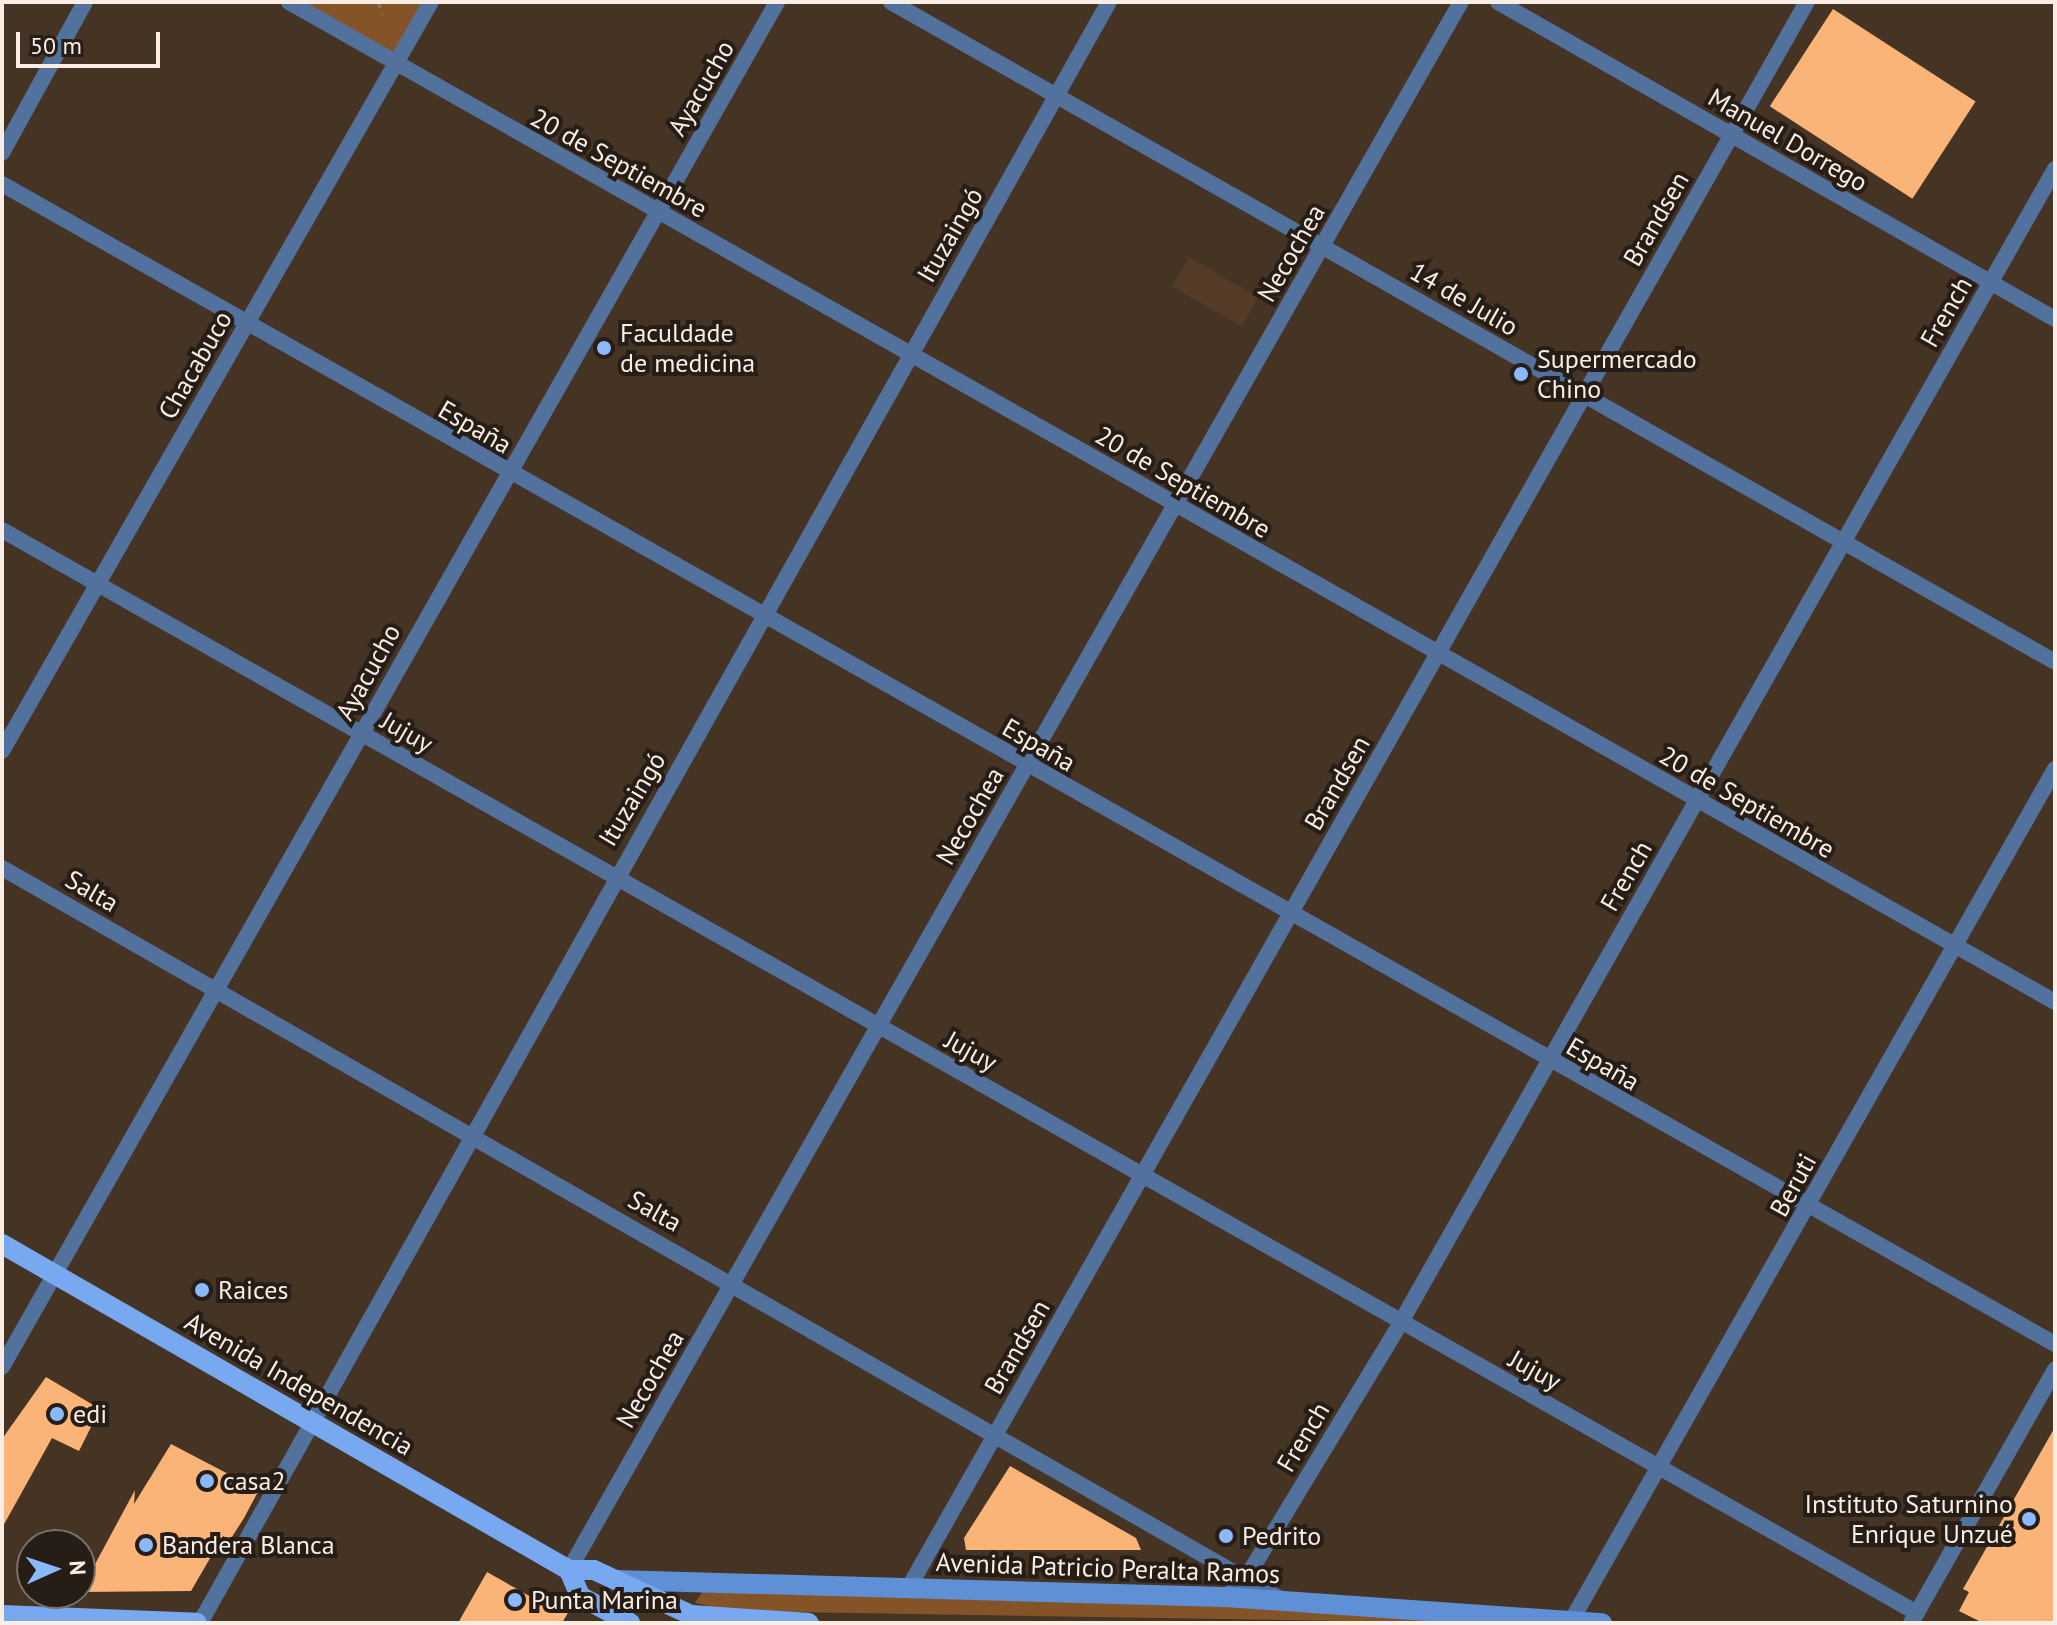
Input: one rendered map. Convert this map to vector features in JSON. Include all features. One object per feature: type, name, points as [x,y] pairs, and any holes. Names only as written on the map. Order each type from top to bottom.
[{"type":"main road","name":"Avenida Independencia","points":[[2,1244],[569,1570]]},
{"type":"main road","name":"Avenida Patricio Peralta Ramos","points":[[569,1570],[594,1570],[691,1615],[809,1623]]},
{"type":"main road","points":[[569,1570],[580,1596],[630,1623]]},
{"type":"main road","name":"Avenida Patricio Peralta Ramos","points":[[612,1579],[1226,1597],[1602,1623]]},
{"type":"main road","points":[[2,1615],[199,1623]]},
{"type":"street","points":[[2,153],[85,2]]},
{"type":"street","name":"20 de Septiembre","points":[[289,2],[2055,1002]]},
{"type":"street","name":"Chacabuco","points":[[2,751],[431,2]]},
{"type":"street","name":"Ayacucho","points":[[2,1367],[362,734],[506,472],[777,2]]},
{"type":"street","name":"14 de Julio","points":[[891,2],[2055,662]]},
{"type":"street","name":"Ituzaingó","points":[[199,1623],[613,876],[768,617],[909,354],[1109,2]]},
{"type":"street","name":"Necochea","points":[[569,1570],[1461,2]]},
{"type":"street","name":"Manuel Dorrego","points":[[1498,2],[2055,319]]},
{"type":"street","name":"Brandsen","points":[[909,1587],[1807,2]]},
{"type":"street","name":"French","points":[[1226,1597],[1248,1575],[1401,1322],[2055,169]]},
{"type":"street","name":"España","points":[[2,184],[1808,1208],[2055,1344]]},
{"type":"street","name":"Jujuy","points":[[2,530],[1659,1467],[1914,1618]]},
{"type":"street","name":"Beruti","points":[[1571,1622],[2055,769]]},
{"type":"street","name":"Salta","points":[[2,868],[1248,1575],[1282,1600]]},
{"type":"street","points":[[1914,1618],[2055,1369]]},
{"type":"path","points":[[378,2],[383,14]]},
{"type":"shaded area","points":[[289,2],[431,2],[396,64]]},
{"type":"shaded area","points":[[1189,257],[1258,297],[1241,326],[1172,286]]},
{"type":"shaded area","points":[[702,1592],[1232,1605],[1467,1623],[733,1611],[695,1603]]},
{"type":"building","points":[[1833,9],[1976,102],[1912,199],[1770,106]]},
{"type":"building","points":[[46,1377],[100,1409],[79,1451],[52,1438],[2,1528],[2,1439]]},
{"type":"building","points":[[2055,1427],[2055,1623],[1983,1623],[1959,1611],[1969,1592],[1963,1589]]},
{"type":"building","points":[[171,1444],[259,1490],[230,1540],[223,1536],[191,1591],[96,1592],[96,1562],[135,1490],[134,1504]]},
{"type":"building","points":[[1010,1466],[1136,1538],[1141,1550],[966,1550],[964,1538]]},
{"type":"building","points":[[487,1572],[540,1602],[544,1596],[569,1611],[562,1623],[458,1623]]},
{"type":"place","name":"Faculdade de medicina","points":[[604,348]]},
{"type":"place","name":"Supermercado Chino","points":[[1521,374]]},
{"type":"place","name":"Raices","points":[[202,1290]]},
{"type":"place","name":"edi","points":[[57,1414]]},
{"type":"place","name":"casa2","points":[[207,1481]]},
{"type":"place","name":"Instituto Saturnino Enrique Unzué","points":[[2029,1519]]},
{"type":"place","name":"Pedrito","points":[[1226,1536]]},
{"type":"place","name":"Bandera Blanca","points":[[146,1545]]},
{"type":"place","name":"Punta Marina","points":[[515,1600]]}]
